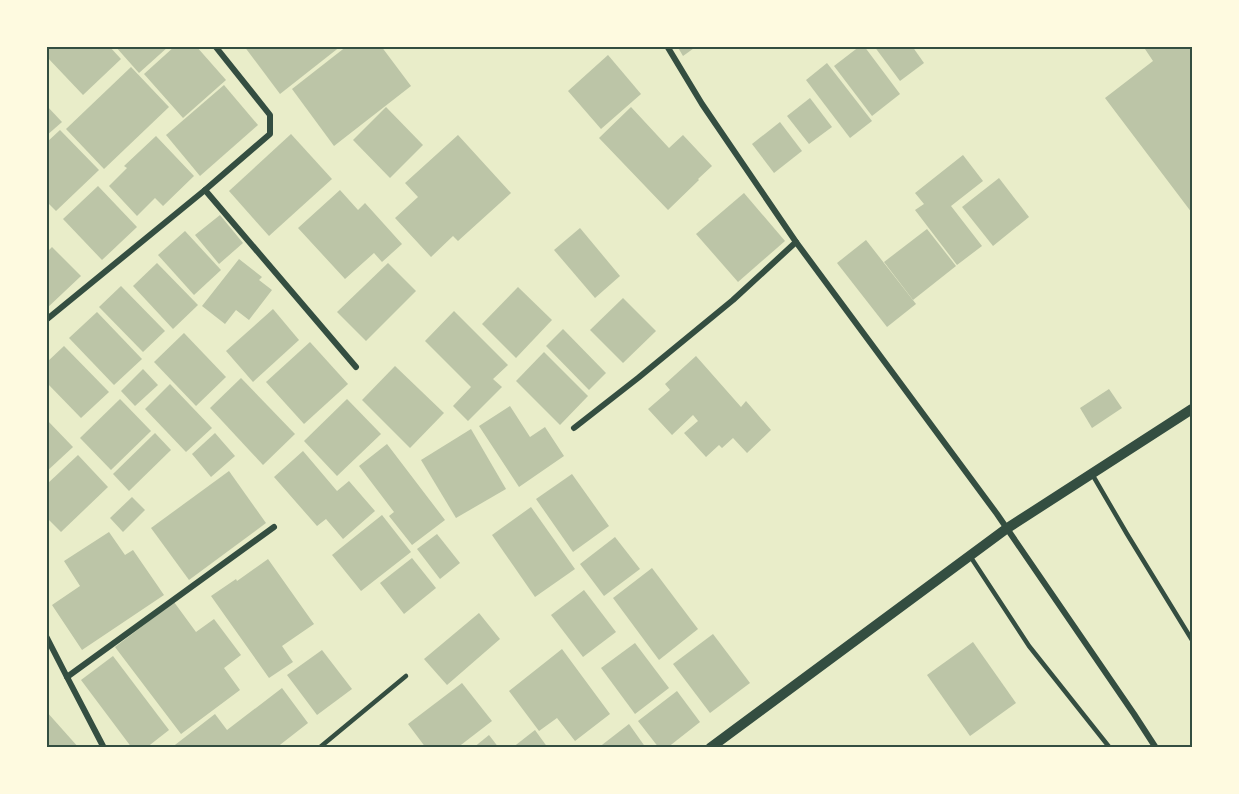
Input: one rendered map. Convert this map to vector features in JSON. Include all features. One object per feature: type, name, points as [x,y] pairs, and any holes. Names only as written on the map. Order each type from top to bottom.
[{"type":"street","points":[[46,320],[270,134],[270,115],[215,46]]},
{"type":"street","points":[[667,46],[702,104],[796,242],[990,505],[1156,747]]},
{"type":"street","points":[[205,190],[356,367]]},
{"type":"street","points":[[574,428],[733,300],[796,242]]},
{"type":"street","points":[[710,747],[1006,529],[1192,409]]},
{"type":"street","points":[[67,677],[274,528]]},
{"type":"street","points":[[46,636],[104,747]]},
{"type":"lane","points":[[1092,474],[1192,640]]},
{"type":"lane","points":[[970,556],[1029,646],[1110,747]]},
{"type":"lane","points":[[319,747],[406,676]]},
{"type":"building","points":[[46,46],[109,46],[121,59],[83,95],[46,56]]},
{"type":"building","points":[[115,46],[169,46],[139,73]]},
{"type":"building","points":[[175,46],[196,46],[226,80],[183,118],[144,74]]},
{"type":"building","points":[[244,46],[341,46],[280,94]]},
{"type":"building","points":[[347,46],[381,46],[411,86],[334,146],[292,89]]},
{"type":"building","points":[[677,46],[697,46],[683,56]]},
{"type":"building","points":[[860,46],[864,46],[900,94],[872,116],[834,66]]},
{"type":"building","points":[[874,46],[912,46],[924,63],[900,81]]},
{"type":"building","points":[[1143,46],[1190,46],[1192,49],[1192,213],[1105,98],[1153,61]]},
{"type":"building","points":[[608,55],[641,94],[601,129],[568,91]]},
{"type":"building","points":[[827,63],[872,121],[850,138],[806,80]]},
{"type":"building","points":[[131,67],[169,107],[104,169],[66,129]]},
{"type":"building","points":[[224,85],[258,125],[200,176],[166,135]]},
{"type":"building","points":[[810,98],[832,127],[809,144],[787,116]]},
{"type":"building","points":[[46,105],[62,122],[46,136]]},
{"type":"building","points":[[386,107],[423,145],[390,178],[353,140]]},
{"type":"building","points":[[631,107],[669,148],[683,135],[712,166],[668,210],[599,138]]},
{"type":"building","points":[[780,122],[802,151],[774,173],[752,144]]},
{"type":"building","points":[[60,130],[99,170],[56,211],[46,201],[46,143]]},
{"type":"building","points":[[291,134],[332,179],[269,236],[229,191]]},
{"type":"building","points":[[458,135],[511,193],[458,241],[453,236],[431,257],[395,218],[418,197],[405,183]]},
{"type":"building","points":[[156,136],[194,176],[163,206],[155,198],[137,216],[109,186],[127,168],[124,166]]},
{"type":"building","points":[[963,155],[983,181],[951,206],[982,246],[957,265],[915,210],[924,204],[915,193]]},
{"type":"building","points":[[999,178],[1029,217],[993,246],[962,207]]},
{"type":"building","points":[[98,186],[137,227],[102,260],[63,219]]},
{"type":"building","points":[[340,190],[358,210],[365,203],[402,244],[382,262],[374,253],[345,279],[298,228]]},
{"type":"building","points":[[744,193],[785,241],[738,282],[696,234]]},
{"type":"building","points":[[220,215],[243,243],[219,264],[195,235]]},
{"type":"building","points":[[580,228],[620,276],[595,298],[554,250]]},
{"type":"building","points":[[927,229],[956,266],[913,300],[884,262]]},
{"type":"building","points":[[185,231],[221,270],[194,295],[158,255]]},
{"type":"building","points":[[866,240],[916,304],[887,327],[837,263]]},
{"type":"building","points":[[52,247],[81,276],[46,309],[46,248],[49,250]]},
{"type":"building","points":[[239,259],[262,277],[259,280],[272,290],[249,320],[236,310],[225,324],[202,306]]},
{"type":"building","points":[[157,263],[198,305],[173,329],[133,286]]},
{"type":"building","points":[[388,263],[416,291],[366,341],[337,312]]},
{"type":"building","points":[[121,286],[165,331],[143,352],[99,307]]},
{"type":"building","points":[[518,287],[552,320],[516,358],[482,324]]},
{"type":"building","points":[[623,298],[656,331],[623,363],[590,330]]},
{"type":"building","points":[[273,309],[299,340],[253,382],[226,351]]},
{"type":"building","points":[[454,311],[508,365],[493,379],[502,387],[468,421],[453,406],[471,387],[425,341]]},
{"type":"building","points":[[97,312],[142,359],[114,385],[69,338]]},
{"type":"building","points":[[563,329],[606,373],[589,390],[546,346]]},
{"type":"building","points":[[184,333],[226,377],[196,406],[154,362]]},
{"type":"building","points":[[310,342],[348,384],[304,424],[266,382]]},
{"type":"building","points":[[64,346],[109,392],[81,418],[46,382],[46,363]]},
{"type":"building","points":[[544,352],[588,396],[560,425],[516,381]]},
{"type":"building","points":[[696,356],[741,407],[746,401],[771,430],[747,453],[733,438],[722,448],[719,445],[706,457],[684,433],[698,421],[693,415],[672,435],[648,409],[670,390],[665,384]]},
{"type":"building","points":[[395,366],[444,413],[410,448],[362,400]]},
{"type":"building","points":[[143,369],[158,385],[135,406],[121,391]]},
{"type":"building","points":[[241,378],[295,434],[263,465],[210,408]]},
{"type":"building","points":[[170,384],[212,428],[186,452],[145,409]]},
{"type":"building","points":[[1109,389],[1122,408],[1092,428],[1080,408]]},
{"type":"building","points":[[120,399],[151,431],[111,470],[80,438]]},
{"type":"building","points":[[347,399],[381,434],[337,476],[304,441]]},
{"type":"building","points":[[510,406],[530,437],[545,427],[564,456],[519,487],[479,426]]},
{"type":"building","points":[[46,419],[73,447],[46,472]]},
{"type":"building","points":[[471,429],[506,489],[456,518],[421,460]]},
{"type":"building","points":[[155,433],[171,450],[129,491],[113,474]]},
{"type":"building","points":[[215,433],[235,456],[211,477],[192,454]]},
{"type":"building","points":[[387,444],[445,520],[412,545],[389,516],[394,512],[359,466]]},
{"type":"building","points":[[303,451],[337,491],[349,481],[375,511],[343,539],[326,519],[317,526],[274,477]]},
{"type":"building","points":[[78,455],[108,487],[61,532],[46,517],[46,485]]},
{"type":"building","points":[[229,471],[266,523],[189,580],[151,528]]},
{"type":"building","points":[[572,474],[609,526],[573,552],[536,499]]},
{"type":"building","points":[[132,497],[145,510],[123,532],[110,518]]},
{"type":"building","points":[[531,507],[575,569],[535,597],[492,535]]},
{"type":"building","points":[[382,515],[411,552],[361,591],[332,555]]},
{"type":"building","points":[[109,532],[125,555],[133,550],[164,595],[82,650],[52,605],[80,586],[64,561]]},
{"type":"building","points":[[437,534],[460,563],[440,579],[417,549]]},
{"type":"building","points":[[615,537],[640,569],[604,596],[580,564]]},
{"type":"building","points":[[412,558],[436,588],[404,614],[380,583]]},
{"type":"building","points":[[268,559],[314,624],[282,646],[293,662],[269,678],[211,596]]},
{"type":"building","points":[[652,568],[698,629],[659,660],[613,598]]},
{"type":"building","points":[[584,590],[616,632],[583,657],[551,615]]},
{"type":"building","points":[[174,602],[196,632],[214,619],[241,655],[224,668],[240,690],[181,734],[115,647]]},
{"type":"building","points":[[479,613],[500,639],[447,685],[424,659]]},
{"type":"building","points":[[713,634],[750,683],[710,713],[673,664]]},
{"type":"building","points":[[973,642],[1016,703],[970,736],[927,675]]},
{"type":"building","points":[[635,643],[669,688],[635,714],[601,668]]},
{"type":"building","points":[[562,649],[610,714],[575,741],[557,718],[539,731],[509,691]]},
{"type":"building","points":[[322,650],[352,689],[317,715],[287,675]]},
{"type":"building","points":[[113,656],[169,730],[146,748],[132,748],[81,680]]},
{"type":"building","points":[[462,683],[492,721],[457,748],[426,748],[408,724]]},
{"type":"building","points":[[282,688],[308,723],[276,748],[171,748],[215,714],[227,730]]},
{"type":"building","points":[[677,691],[700,722],[667,748],[659,748],[638,721]]},
{"type":"building","points":[[46,711],[79,748],[46,748]]},
{"type":"building","points":[[629,724],[646,748],[598,748]]},
{"type":"building","points":[[535,730],[548,748],[512,748]]},
{"type":"building","points":[[489,735],[499,748],[473,748]]}]
